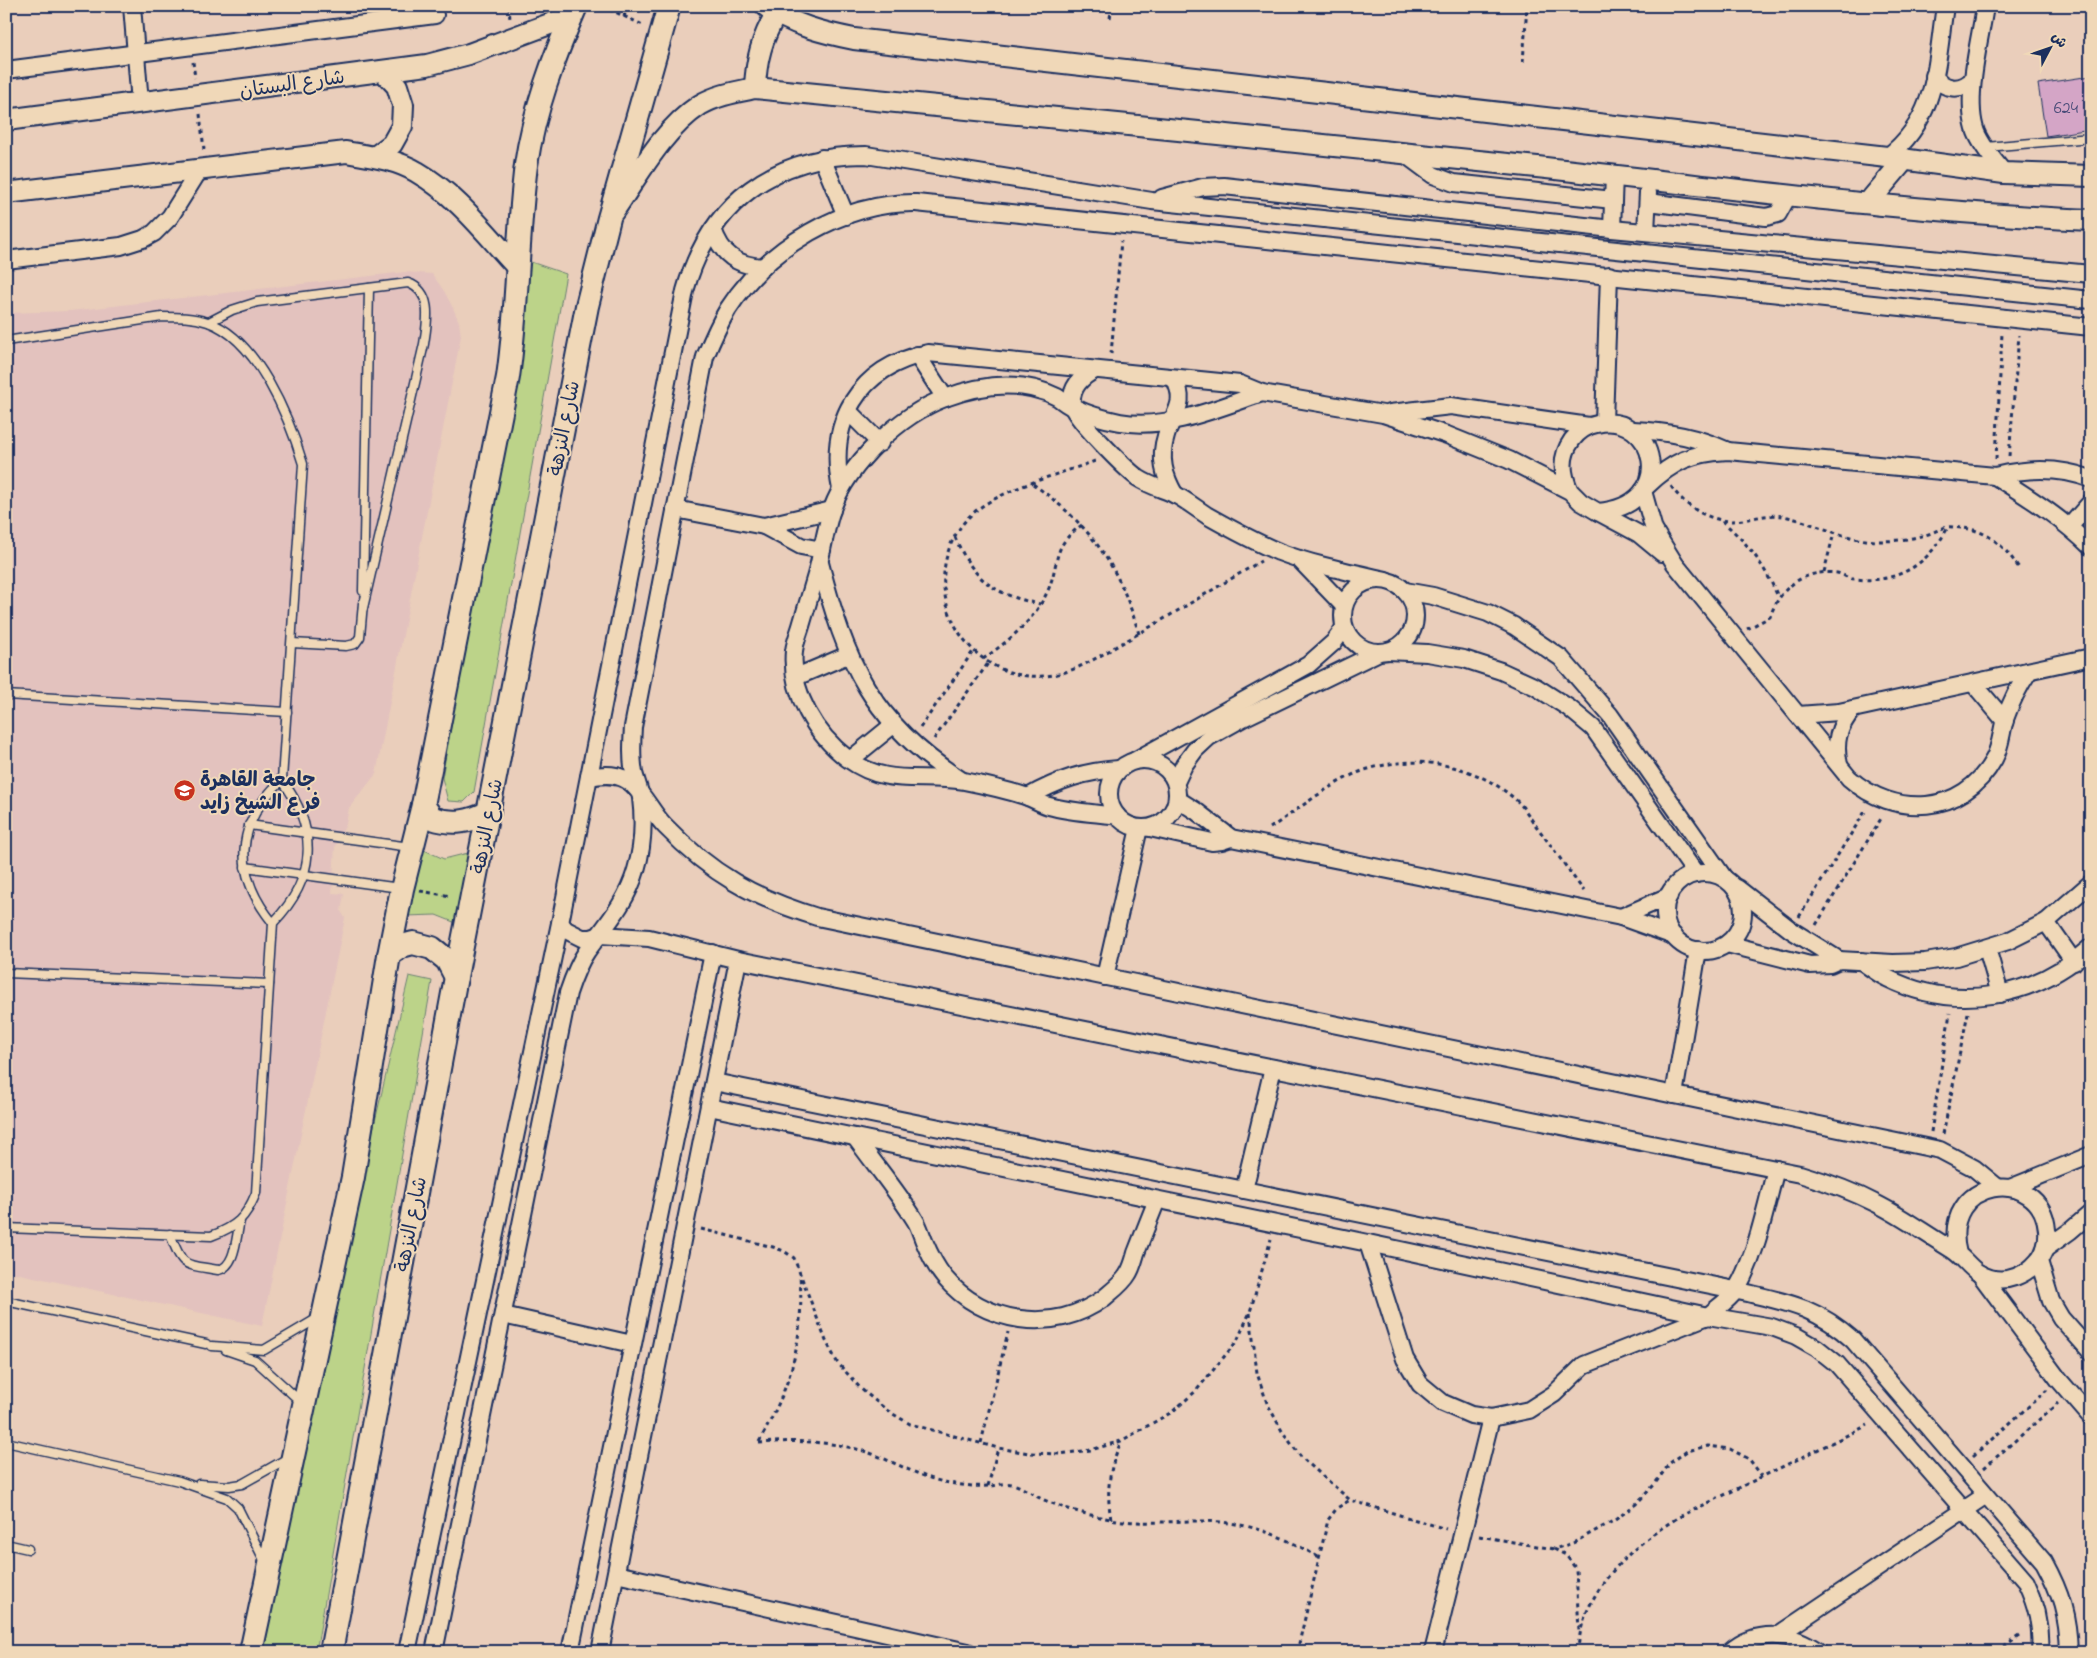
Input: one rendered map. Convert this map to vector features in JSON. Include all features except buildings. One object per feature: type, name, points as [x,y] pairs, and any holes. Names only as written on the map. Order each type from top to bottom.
[{"type":"main road","name":"شارع النزهة","points":[[330,1652],[456,977],[587,306],[609,218],[669,6]]},
{"type":"main road","points":[[251,1652],[353,1177],[389,955],[402,889],[423,805],[508,377],[515,322],[517,268],[526,165],[535,117],[573,11]]},
{"type":"main road","points":[[423,805],[432,818],[456,822],[474,820],[489,812]]},
{"type":"main road","points":[[389,955],[402,946],[413,943],[432,948],[447,960],[456,977]]},
{"type":"street","points":[[132,6],[140,103]]},
{"type":"street","points":[[1868,203],[1907,139],[1916,128],[1928,104],[1945,6]]},
{"type":"street","points":[[1985,6],[1973,79],[1974,125],[1985,147],[2004,173]]},
{"type":"street","points":[[755,88],[758,56],[768,27],[771,10],[807,27],[854,39],[1896,158],[2004,173],[2091,176]]},
{"type":"street","name":"شارع البستان","points":[[6,120],[427,65],[470,54],[573,11]]},
{"type":"street","points":[[6,70],[435,15]]},
{"type":"street","points":[[376,156],[392,144],[402,126],[403,105],[397,86],[383,71]]},
{"type":"street","points":[[1934,76],[1943,85],[1956,88],[1968,84],[1973,79]]},
{"type":"street","points":[[609,218],[679,122],[701,104],[728,93],[755,88],[1402,152],[1788,196],[2002,215],[2091,220]]},
{"type":"street","points":[[6,193],[346,152],[376,156],[415,171],[450,194],[517,268]]},
{"type":"street","points":[[1402,152],[1433,175],[1454,183],[1613,200]]},
{"type":"street","points":[[407,1652],[560,923],[685,291],[691,269],[700,248],[737,200],[760,182],[779,171],[800,163],[844,154],[866,155],[1152,201],[2091,300]]},
{"type":"street","points":[[822,158],[846,216]]},
{"type":"street","points":[[6,260],[121,246],[144,239],[154,234],[170,217],[200,169]]},
{"type":"street","points":[[1612,229],[1614,175]]},
{"type":"street","points":[[1646,232],[1649,179]]},
{"type":"street","points":[[1152,201],[1203,187],[1224,186],[1612,229],[2091,274]]},
{"type":"street","points":[[1648,202],[1766,217],[1778,214],[1788,196]]},
{"type":"street","points":[[434,1652],[568,993],[586,953],[615,915],[627,894],[636,870],[643,829],[641,796],[634,774],[631,750],[633,727],[705,357],[715,332],[729,308],[763,267],[802,238],[846,216],[898,202],[916,202],[2091,327]]},
{"type":"street","points":[[713,229],[718,242],[726,253],[737,262],[763,267]]},
{"type":"street","points":[[1596,424],[1609,275]]},
{"type":"street","points":[[841,489],[837,470],[840,430],[857,395],[884,370],[900,361],[928,353],[1240,384],[1262,393],[1383,414],[1478,447],[1570,491],[1581,502],[1639,534],[1676,564]]},
{"type":"street","points":[[917,355],[944,398]]},
{"type":"street","points":[[1072,408],[1072,396],[1076,384],[1084,375],[1102,370]]},
{"type":"street","points":[[1174,378],[1180,394],[1178,413],[1166,435],[1163,450],[1163,466],[1175,495]]},
{"type":"street","points":[[1028,797],[1062,779],[1081,774],[1119,769],[1239,711],[1383,652],[1406,640],[1414,626],[1414,610],[1411,599],[1396,584],[1299,559],[1278,551],[1242,535],[1175,495],[1156,488],[1138,478],[1112,455],[1072,408],[1058,398],[1039,390],[1001,384],[982,387],[944,398],[910,417],[880,442],[857,467],[841,489],[832,510],[794,650],[796,676],[801,696],[817,727],[834,747],[850,760],[888,778],[962,781],[1028,797],[1049,806],[1117,816]]},
{"type":"street","points":[[1072,408],[1096,417],[1122,422],[1147,423],[1173,420],[1262,393]]},
{"type":"street","points":[[1383,414],[1451,406],[1596,424],[1619,424],[1633,430],[1657,430],[1682,434],[1705,440],[1728,451]]},
{"type":"street","points":[[848,411],[880,442]]},
{"type":"street","points":[[1570,491],[1564,477],[1563,462],[1567,447],[1576,434],[1596,424]]},
{"type":"street","points":[[1633,430],[1643,441],[1650,456],[1651,471],[1645,488],[1654,530],[1676,564],[1839,766],[1861,788],[1874,796],[1910,806],[1930,805],[1950,799],[1967,789],[1982,776],[1994,759],[2001,741],[2005,721],[2019,687],[2029,671]]},
{"type":"street","points":[[1598,512],[1625,507],[1638,498],[1645,488],[1664,470],[1683,458],[1698,454],[1728,451],[2001,474],[2037,469],[2060,471],[2091,479]]},
{"type":"street","points":[[2001,474],[2070,526],[2091,547]]},
{"type":"street","points":[[2070,526],[2091,502]]},
{"type":"street","points":[[675,509],[764,526],[821,556]]},
{"type":"street","points":[[764,526],[832,510]]},
{"type":"street","points":[[821,556],[836,623],[848,655],[876,703],[910,742],[962,781]]},
{"type":"street","points":[[1299,559],[1344,606]]},
{"type":"street","points":[[1386,580],[1364,582],[1348,596],[1342,617],[1344,628],[1357,645],[1366,650],[1426,652],[1464,659],[1501,671],[1536,687],[1569,708],[1593,728],[1696,874]]},
{"type":"street","points":[[1404,591],[1461,603],[1488,613],[1514,626],[1561,658],[1610,715],[1728,882],[1739,894],[1743,904],[1741,927],[1727,944],[1708,951],[1698,950],[1681,943],[1674,936],[1667,921],[1666,904],[1675,886],[1685,878],[1696,874],[1705,873],[1728,882],[1791,930],[1839,960],[1893,963],[1925,962],[1956,957],[1987,948],[2027,932],[2046,922],[2091,883]]},
{"type":"street","points":[[1176,782],[1184,765],[1195,750],[1209,737],[1239,711],[1308,664],[1334,642],[1344,628]]},
{"type":"street","points":[[796,676],[848,655]]},
{"type":"street","points":[[1798,715],[1826,714],[1853,709],[2091,657]]},
{"type":"street","points":[[1973,683],[2005,721]]},
{"type":"street","points":[[1839,766],[1836,751],[1837,735],[1843,721],[1853,709]]},
{"type":"street","points":[[1593,728],[1610,715]]},
{"type":"street","points":[[850,760],[894,725]]},
{"type":"street","points":[[1134,761],[1151,760],[1159,763],[1172,775],[1176,782],[1177,799],[1168,818],[1163,822],[1144,828]]},
{"type":"street","points":[[1119,769],[1110,784],[1109,801],[1117,816],[1127,824],[1212,842],[1222,842],[1231,838]]},
{"type":"street","points":[[589,778],[604,774],[619,776],[632,784],[664,825],[689,850],[749,892],[782,906],[817,917],[1934,1149],[1974,1168],[2003,1188],[2023,1192],[2041,1210],[2046,1223],[2047,1236],[2042,1255],[2051,1300],[2061,1318],[2091,1352]]},
{"type":"street","points":[[1177,799],[1231,838],[1621,917],[1674,936]]},
{"type":"street","points":[[1105,977],[1144,828]]},
{"type":"street","points":[[1621,917],[1669,896]]},
{"type":"street","points":[[2046,922],[2074,962]]},
{"type":"street","points":[[560,923],[566,930],[582,938],[600,935],[649,938],[738,960],[1800,1174],[1840,1186],[1879,1205],[1958,1254],[1969,1267],[1992,1279],[2005,1280],[2018,1277],[2030,1270],[2042,1255],[2091,1213]]},
{"type":"street","points":[[1727,944],[1810,965],[1830,964],[1839,960]]},
{"type":"street","points":[[1861,962],[1886,978],[1913,989],[1952,996],[1971,997],[2000,994],[2039,982],[2074,962],[2091,947]]},
{"type":"street","points":[[1987,948],[2000,994]]},
{"type":"street","points":[[1674,1095],[1698,950]]},
{"type":"street","points":[[570,1652],[713,953]]},
{"type":"street","points":[[600,1652],[738,960]]},
{"type":"street","points":[[1244,1190],[1273,1068]]},
{"type":"street","points":[[714,1082],[1735,1290],[1813,1311],[1835,1324],[1853,1340],[2044,1562],[2056,1583],[2064,1606],[2068,1629],[2068,1652]]},
{"type":"street","points":[[709,1107],[1368,1243],[1708,1316],[1772,1326],[1796,1336],[1817,1348],[1837,1364],[1965,1509],[2026,1582],[2035,1601],[2040,1623],[2040,1652]]},
{"type":"street","points":[[855,1137],[917,1221],[932,1259],[944,1276],[958,1291],[974,1303],[992,1312],[1011,1318],[1033,1321],[1055,1319],[1076,1313],[1096,1304],[1114,1290],[1128,1275],[1157,1200]]},
{"type":"street","points":[[1958,1254],[1955,1231],[1957,1218],[1972,1197],[1984,1190],[2003,1188],[2091,1155]]},
{"type":"street","points":[[1368,1243],[1405,1359],[1420,1384],[1443,1403],[1471,1415],[1491,1418],[1529,1410],[1554,1394],[1584,1366],[1708,1316],[1735,1290],[1755,1247],[1776,1169]]},
{"type":"street","points":[[1980,1274],[2059,1380],[2091,1417]]},
{"type":"street","points":[[503,1315],[632,1344]]},
{"type":"street","points":[[1433,1652],[1491,1418]]},
{"type":"street","points":[[1778,1636],[1986,1495]]},
{"type":"street","points":[[616,1574],[968,1652]]},
{"type":"street","points":[[1730,1652],[1746,1641],[1762,1636],[1795,1638],[1810,1645],[1819,1652]]},
{"type":"lane","points":[[1985,147],[2091,138]]},
{"type":"lane","points":[[209,322],[232,310],[258,302],[408,283],[418,286],[424,294],[427,322],[424,344],[363,608]]},
{"type":"lane","points":[[292,643],[346,646],[355,644],[360,637],[363,608],[368,288]]},
{"type":"lane","points":[[6,341],[162,317],[186,317],[209,322],[240,342],[280,401],[293,432],[303,464],[282,780],[294,796],[302,814],[307,833],[307,861],[297,893],[287,909],[273,923]]},
{"type":"lane","points":[[6,695],[287,712]]},
{"type":"lane","points":[[6,1228],[211,1236],[227,1231],[240,1221],[250,1208],[256,1193],[273,923],[260,907],[250,888],[244,853],[249,825],[257,808],[268,793],[282,780]]},
{"type":"lane","points":[[249,825],[412,848]]},
{"type":"lane","points":[[245,867],[402,889]]},
{"type":"lane","points":[[6,973],[270,984]]},
{"type":"lane","points":[[170,1234],[182,1262],[187,1265],[223,1270],[231,1260],[240,1221]]},
{"type":"lane","points":[[6,1301],[206,1344]]},
{"type":"lane","points":[[303,1404],[255,1360],[212,1346],[264,1350],[322,1316]]},
{"type":"lane","points":[[6,1442],[189,1484],[221,1496],[233,1502],[238,1508],[268,1568]]},
{"type":"lane","points":[[189,1484],[229,1486],[242,1484],[292,1456]]},
{"type":"lane","points":[[6,1544],[28,1549]]},
{"type":"path","points":[[602,6],[662,32]]},
{"type":"path","points":[[624,17],[627,6]]},
{"type":"path","points":[[1110,18],[1112,6]]},
{"type":"path","points":[[1523,62],[1527,6]]},
{"type":"path","points":[[1102,370],[1123,223]]},
{"type":"path","points":[[2001,474],[2002,317]]},
{"type":"path","points":[[2001,474],[2020,319]]},
{"type":"path","points":[[1112,455],[997,496],[980,506],[954,536],[946,558],[943,580],[945,603],[953,624],[983,659],[1002,669],[1023,675],[1052,675],[1066,672],[1140,634],[1278,551]]},
{"type":"path","points":[[1664,470],[1672,488],[1685,503],[1702,514],[1722,520],[1742,520],[1761,515],[1787,516],[1856,539],[1880,541],[1903,540],[1926,535],[1948,527],[1970,529],[1990,536],[2007,550],[2019,568]]},
{"type":"path","points":[[1033,484],[1059,503],[1082,525],[1102,550],[1118,576],[1140,634]]},
{"type":"path","points":[[1722,520],[1756,554],[1769,575],[1778,598]]},
{"type":"path","points":[[983,659],[1016,634],[1040,604],[1049,587],[1055,558],[1069,534],[1082,525]]},
{"type":"path","points":[[1733,636],[1770,617],[1778,598],[1787,587],[1798,580],[1811,574],[1824,572],[1839,574],[1853,579],[1873,580],[1892,577],[1910,569],[1926,558],[1939,544],[1948,527]]},
{"type":"path","points":[[1824,572],[1834,533]]},
{"type":"path","points":[[954,536],[963,557],[996,590],[1017,600],[1040,604]]},
{"type":"path","points":[[910,742],[974,650]]},
{"type":"path","points":[[923,753],[989,662]]},
{"type":"path","points":[[1249,842],[1326,791],[1356,774],[1389,764],[1423,762],[1457,767],[1489,781],[1517,800],[1600,913]]},
{"type":"path","points":[[1791,930],[1874,796]]},
{"type":"path","points":[[1806,940],[1890,802]]},
{"type":"path","points":[[402,889],[472,899]]},
{"type":"path","points":[[1934,1149],[1952,996]]},
{"type":"path","points":[[1934,1149],[1971,997]]},
{"type":"path","points":[[685,1224],[784,1251],[794,1258],[836,1362],[861,1389],[888,1411],[910,1424],[998,1448],[1029,1453],[1060,1454],[1091,1450],[1121,1441],[1172,1412],[1196,1391],[1237,1341],[1250,1312],[1275,1224]]},
{"type":"path","points":[[800,1271],[802,1307],[799,1343],[790,1378],[777,1411],[759,1443],[795,1440],[832,1443],[867,1452],[921,1475],[943,1482],[965,1486],[1012,1484],[1044,1500],[1077,1511],[1111,1519],[1153,1523],[1196,1520],[1228,1522],[1260,1528],[1290,1540],[1318,1557]]},
{"type":"path","points":[[1250,1312],[1257,1373],[1267,1403],[1282,1432],[1301,1457],[1350,1500],[1462,1534],[1554,1549],[1566,1555],[1576,1569],[1578,1652]]},
{"type":"path","points":[[981,1443],[1011,1318]]},
{"type":"path","points":[[1966,1472],[2059,1380]]},
{"type":"path","points":[[1966,1472],[2070,1393]]},
{"type":"path","points":[[1578,1634],[1588,1610],[1605,1581],[1626,1556],[1651,1534],[1679,1517],[1884,1417]]},
{"type":"path","points":[[1111,1519],[1108,1500],[1108,1479],[1121,1441]]},
{"type":"path","points":[[1554,1549],[1573,1543],[1615,1520],[1636,1504],[1654,1485],[1670,1463],[1687,1451],[1708,1446],[1730,1448],[1749,1459],[1762,1476]]},
{"type":"path","points":[[988,1486],[998,1448]]},
{"type":"path","points":[[1297,1652],[1328,1520],[1337,1508],[1350,1500]]},
{"type":"path","points":[[1997,1652],[2040,1623]]},
{"type":"shaded area","name":"جامعة القاهرة فرع الشيخ زايد","points":[[405,272],[432,274],[453,308],[459,322],[461,336],[376,774],[349,808],[346,824],[335,847],[332,893],[344,894],[341,911],[345,918],[262,1326],[6,1271],[6,313],[70,311]]},
{"type":"green space","points":[[531,262],[566,274],[474,792],[464,802],[448,801],[442,778]]},
{"type":"green space","points":[[422,849],[444,859],[468,853],[456,923],[436,915],[406,916]]},
{"type":"green space","points":[[409,976],[432,981],[316,1652],[262,1652],[333,1301]]},
{"type":"place","name":"جامعة القاهرة فرع الشيخ زايد","points":[[184,791]]}]
